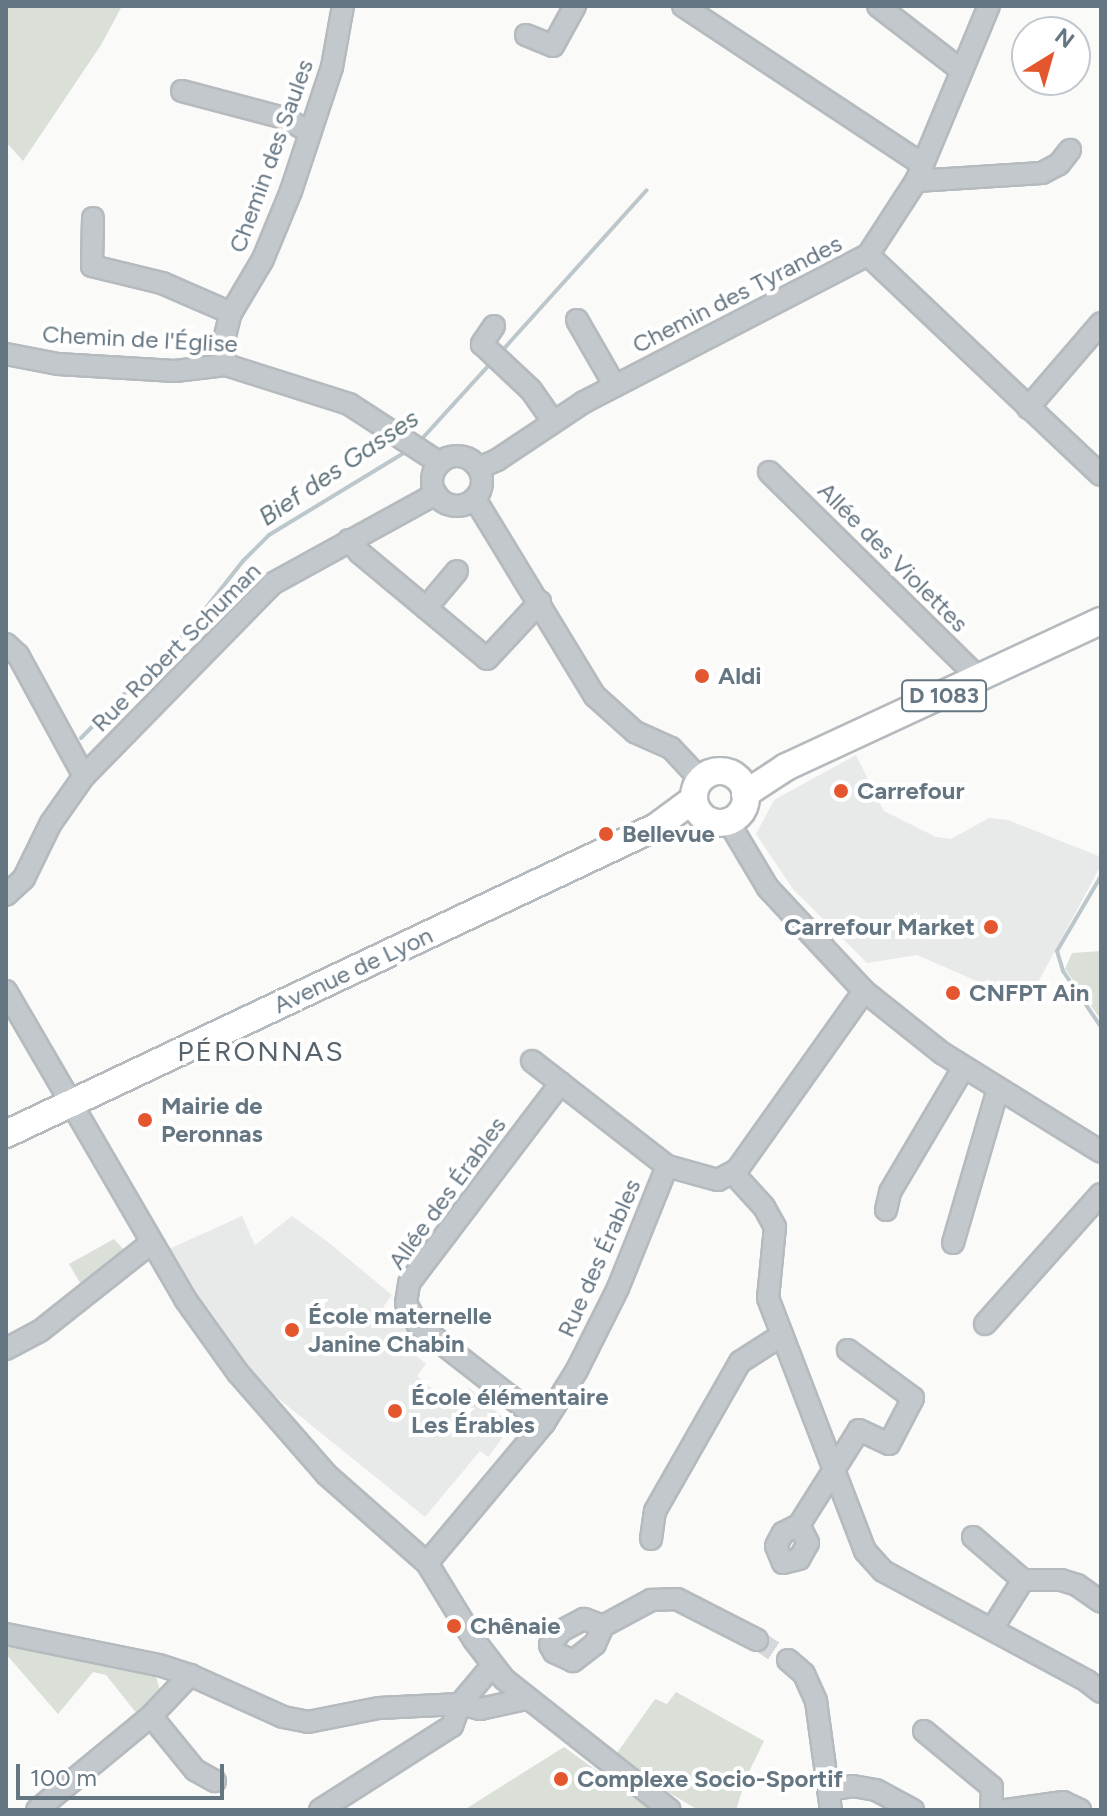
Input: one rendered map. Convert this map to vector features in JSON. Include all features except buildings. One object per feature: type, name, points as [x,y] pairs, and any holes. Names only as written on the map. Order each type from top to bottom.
[{"type":"main road","name":"D 1083","points":[[740,785],[980,679],[1101,621]]},
{"type":"main road","points":[[717,772],[740,785],[743,808],[728,821],[713,822],[698,797],[717,772]]},
{"type":"main road","name":"Avenue de Lyon","points":[[6,1134],[656,827],[680,823],[698,797]]},
{"type":"street","name":"Chemin des Saules","points":[[226,365],[223,344],[231,313],[263,259],[310,132],[335,56],[343,6]]},
{"type":"street","points":[[526,35],[553,46],[575,6]]},
{"type":"street","points":[[683,6],[920,173],[1042,173],[1059,164],[1070,150]]},
{"type":"street","points":[[878,6],[961,70]]},
{"type":"street","points":[[868,255],[920,173],[989,6]]},
{"type":"street","points":[[182,91],[284,118],[310,132]]},
{"type":"street","points":[[93,218],[92,266],[162,283],[231,313]]},
{"type":"street","name":"Chemin des Tyrandes","points":[[479,468],[497,460],[553,421],[615,386],[868,255],[1101,475]]},
{"type":"street","points":[[577,320],[615,386]]},
{"type":"street","points":[[1028,408],[1101,323]]},
{"type":"street","points":[[494,326],[482,344],[531,390],[553,421]]},
{"type":"street","name":"Chemin de l'Église","points":[[6,354],[58,364],[175,371],[226,365],[349,404],[440,463]]},
{"type":"street","points":[[461,457],[479,468],[482,485],[475,499],[454,506],[436,494],[433,478],[440,463],[461,457]]},
{"type":"street","name":"Allée des Violettes","points":[[769,472],[980,679]]},
{"type":"street","name":"Rue Robert Schuman","points":[[6,895],[24,878],[51,823],[84,776],[272,584],[436,494]]},
{"type":"street","points":[[475,499],[595,696],[635,732],[671,748],[698,797]]},
{"type":"street","points":[[349,540],[487,659],[540,602]]},
{"type":"street","points":[[426,608],[457,571]]},
{"type":"street","points":[[6,644],[18,655],[84,776]]},
{"type":"street","points":[[728,821],[768,888],[864,991],[964,1067],[1101,1152]]},
{"type":"street","points":[[6,991],[151,1243],[202,1324],[294,1439],[326,1474],[427,1563],[492,1666],[526,1699],[670,1810]]},
{"type":"street","points":[[864,991],[733,1173],[764,1207],[775,1227],[768,1298],[865,1551],[883,1571],[1087,1681],[1101,1692]]},
{"type":"street","points":[[532,1061],[667,1166]]},
{"type":"street","points":[[886,1210],[890,1192],[964,1067]]},
{"type":"street","name":"Allée des Érables","points":[[544,1423],[418,1325],[406,1303],[409,1283],[561,1083]]},
{"type":"street","points":[[953,1243],[998,1089]]},
{"type":"street","name":"Rue des Érables","points":[[427,1563],[544,1423],[600,1330],[667,1166],[718,1180],[733,1173]]},
{"type":"street","points":[[985,1324],[1101,1194]]},
{"type":"street","points":[[6,1349],[40,1331],[151,1243]]},
{"type":"street","points":[[651,1539],[655,1511],[740,1362],[782,1335]]},
{"type":"street","points":[[799,1525],[859,1430],[889,1444],[913,1398],[848,1350]]},
{"type":"street","points":[[973,1537],[1023,1580],[1061,1580],[1077,1585],[1101,1602]]},
{"type":"street","points":[[992,1629],[1023,1580]]},
{"type":"street","points":[[603,1626],[651,1600],[677,1599],[757,1640]]},
{"type":"street","points":[[6,1634],[122,1657],[190,1675],[283,1717],[308,1722],[379,1708],[460,1704],[480,1709],[526,1699]]},
{"type":"street","points":[[788,1660],[804,1674],[816,1701],[830,1800],[853,1786],[876,1790],[913,1810]]},
{"type":"street","points":[[320,1810],[452,1726],[460,1704],[492,1666]]},
{"type":"street","points":[[37,1810],[65,1802],[190,1675]]},
{"type":"street","points":[[151,1716],[195,1770],[215,1781]]},
{"type":"street","points":[[924,1731],[992,1787],[991,1810]]},
{"type":"street","points":[[1006,1810],[1063,1802],[1080,1810]]},
{"type":"shaded area","points":[[6,6],[122,6],[101,45],[23,161],[6,142]]},
{"type":"shaded area","points":[[856,755],[884,811],[936,837],[951,839],[989,818],[1008,820],[1101,857],[1101,865],[1027,1003],[917,955],[867,963],[793,889],[756,834],[774,800]]},
{"type":"shaded area","points":[[1101,951],[1101,1020],[1065,969],[1072,953]]},
{"type":"shaded area","points":[[242,1216],[255,1245],[292,1216],[328,1242],[392,1295],[383,1307],[413,1333],[403,1345],[426,1364],[417,1376],[448,1402],[446,1405],[451,1409],[469,1388],[512,1425],[488,1457],[480,1451],[425,1517],[264,1387],[203,1307],[167,1250]]},
{"type":"shaded area","points":[[114,1239],[124,1250],[82,1286],[69,1264]]},
{"type":"shaded area","points":[[6,1647],[108,1662],[156,1675],[161,1695],[138,1715],[106,1675],[93,1672],[58,1714],[6,1654]]},
{"type":"shaded area","points":[[676,1692],[764,1741],[746,1778],[736,1810],[698,1810],[668,1792],[617,1753],[655,1699],[667,1704]]},
{"type":"shaded area","name":"Complexe Socio-Sportif","points":[[564,1747],[651,1810],[464,1810]]},
{"type":"waterway","name":"Bief des Gasses","points":[[500,353],[647,190]]},
{"type":"waterway","name":"Bief des Gasses","points":[[419,442],[491,363]]},
{"type":"waterway","name":"Bief des Gasses","points":[[81,738],[191,627],[243,561],[269,535],[409,450]]},
{"type":"waterway","points":[[1101,876],[1057,951],[1063,971],[1101,1027]]},
{"type":"tunnel","points":[[757,1640],[788,1660]]},
{"type":"place","name":"Aldi","points":[[702,676]]},
{"type":"place","name":"Carrefour","points":[[841,791]]},
{"type":"place","name":"Bellevue","points":[[606,834]]},
{"type":"place","name":"Carrefour Market","points":[[991,927]]},
{"type":"place","name":"CNFPT Ain","points":[[953,993]]},
{"type":"place","name":"Mairie de Peronnas","points":[[145,1120]]},
{"type":"place","name":"École maternelle Janine Chabin","points":[[292,1330]]},
{"type":"place","name":"École élémentaire Les Érables","points":[[395,1411]]},
{"type":"place","name":"Chênaie","points":[[454,1626]]},
{"type":"place","name":"Complexe Socio-Sportif","points":[[561,1779]]},
{"type":"district","name":"PÉRONNAS","points":[[261,1051]]}]
